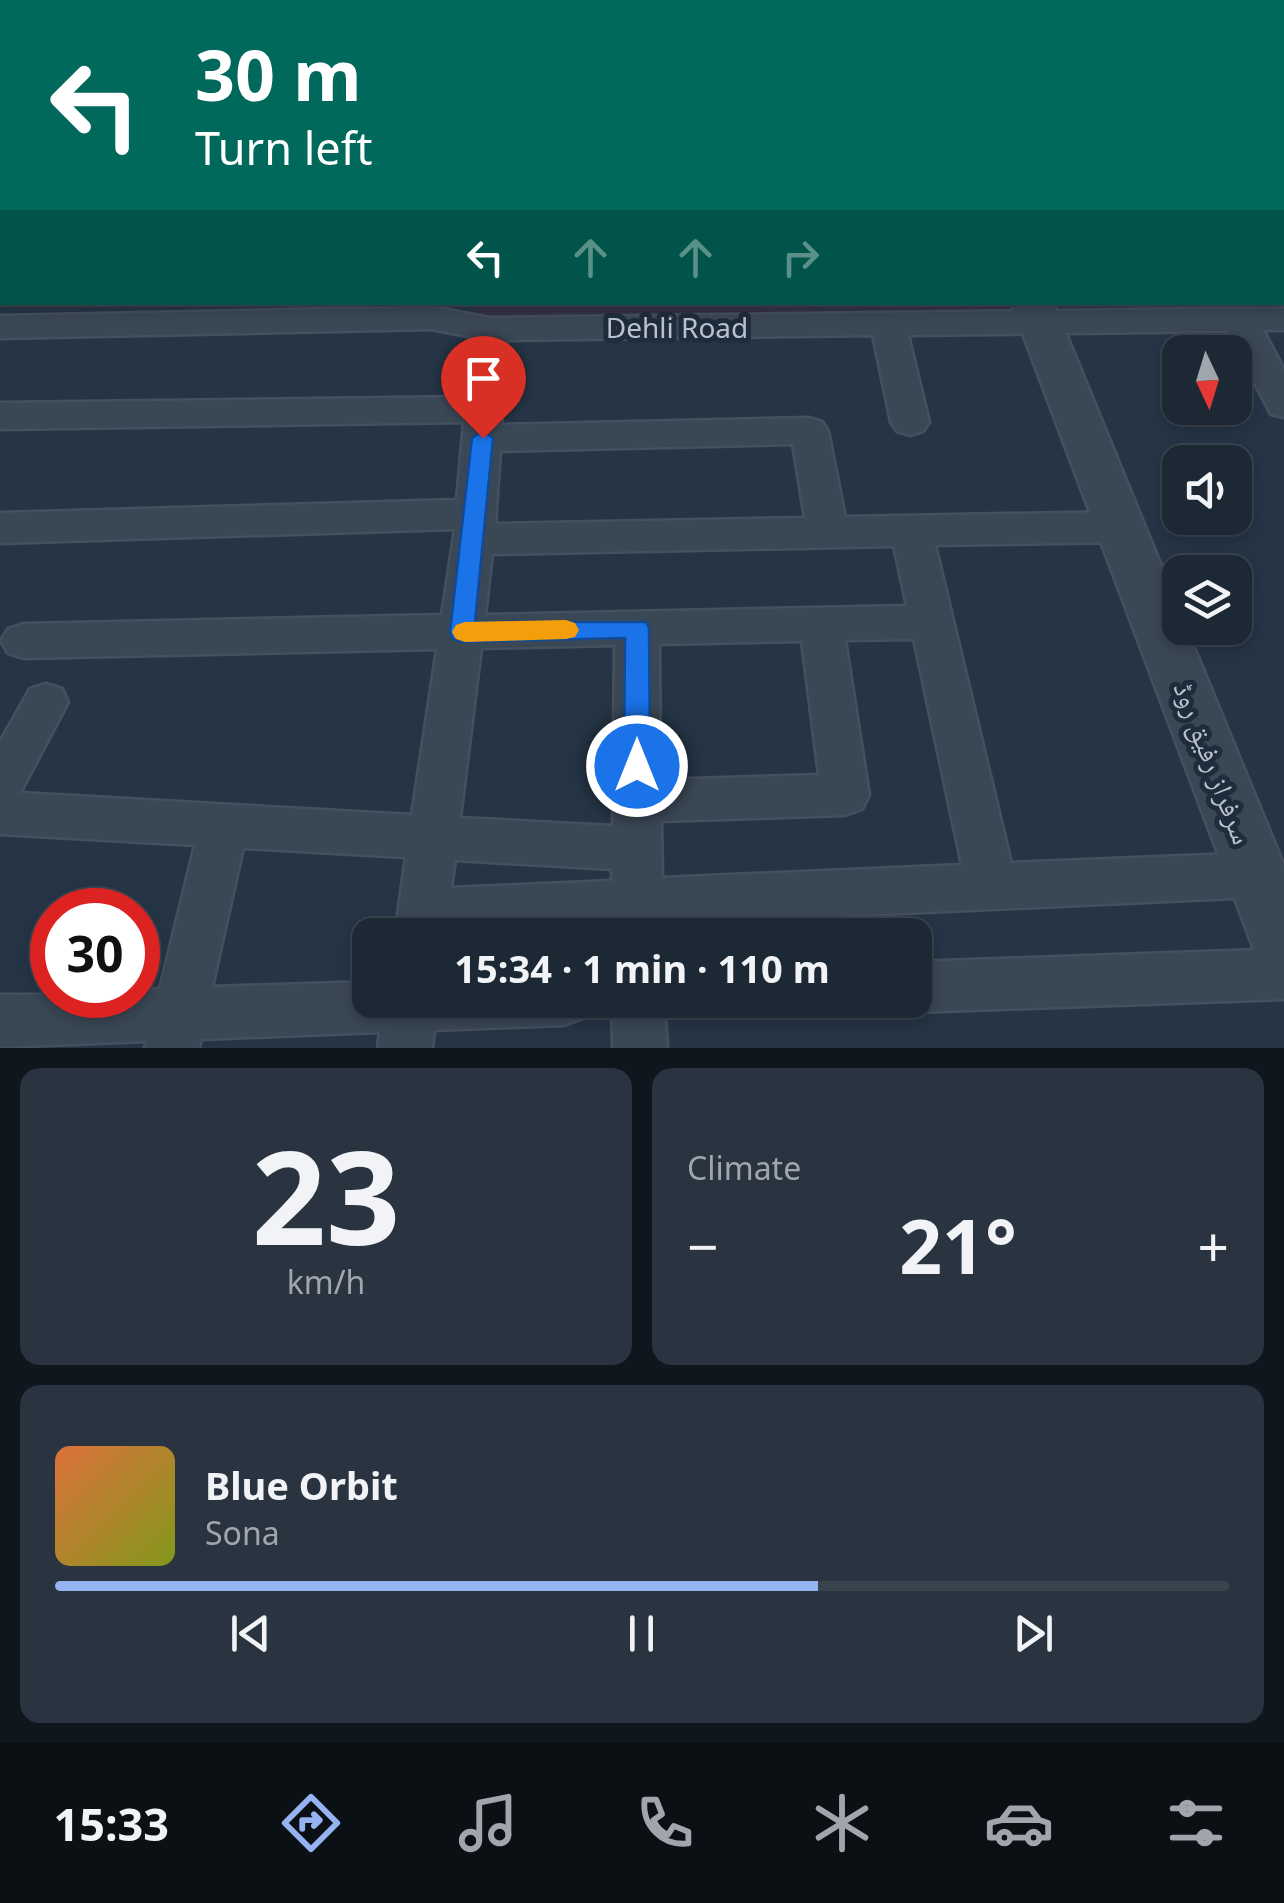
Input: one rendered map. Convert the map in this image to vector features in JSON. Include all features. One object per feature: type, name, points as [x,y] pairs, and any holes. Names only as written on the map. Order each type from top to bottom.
[{"type":"street","name":"Dehli Road","points":[[0,326],[432,318],[490,329],[890,327],[1036,314],[1284,319]]},
{"type":"street","name":"سرفراز رفیق روڈ","points":[[1036,314],[1284,944]]},
{"type":"street","points":[[1240,320],[1284,405]]},
{"type":"street","points":[[890,327],[910,422]]},
{"type":"street","points":[[423,918],[475,527],[490,329]]},
{"type":"street","points":[[0,416],[809,431],[828,532]]},
{"type":"street","points":[[0,528],[475,527],[828,532],[1120,527]]},
{"type":"street","points":[[910,531],[992,888]]},
{"type":"street","points":[[23,642],[931,622]]},
{"type":"street","points":[[637,801],[845,795],[821,624]]},
{"type":"street","points":[[637,628],[638,918]]},
{"type":"street","points":[[0,786],[46,702]]},
{"type":"street","points":[[0,814],[637,849]]},
{"type":"street","points":[[176,1031],[224,826]]},
{"type":"street","points":[[649,918],[992,888],[1257,875]]},
{"type":"street","points":[[932,986],[1284,974]]},
{"type":"street","points":[[0,1021],[176,1031],[409,1018]]},
{"type":"street","points":[[639,1018],[640,1048]]},
{"type":"shaded area","points":[[475,305],[1284,305],[1284,319],[474,325]]},
{"type":"slow traffic","points":[[465,632],[566,630]]},
{"type":"route","points":[[483,438],[462,632],[637,628],[637,766]]}]
